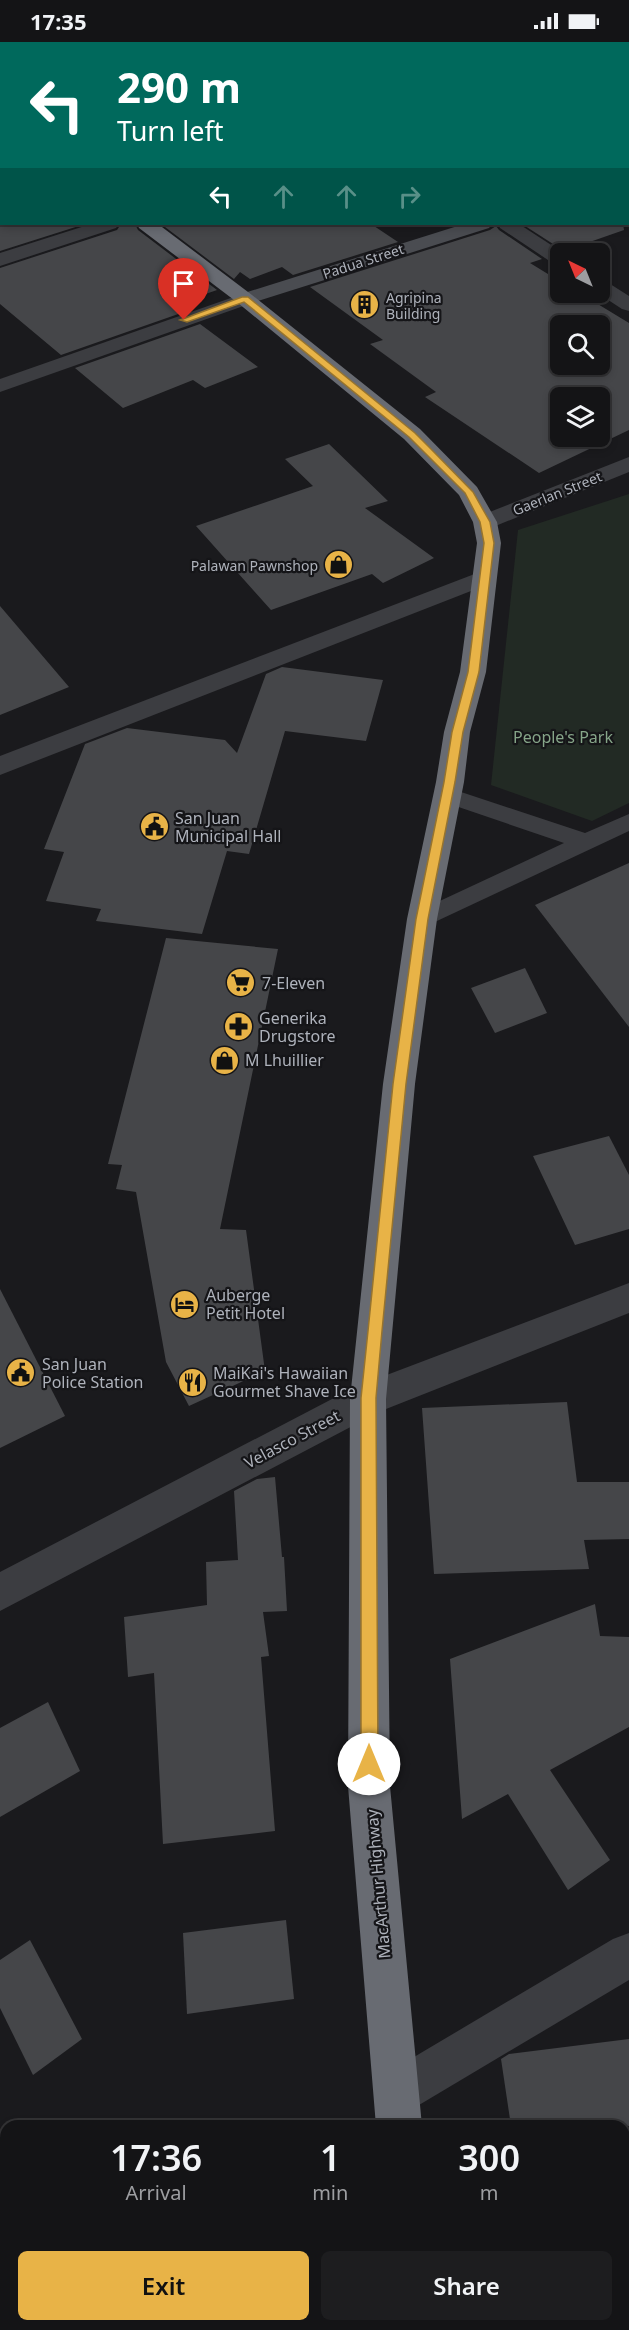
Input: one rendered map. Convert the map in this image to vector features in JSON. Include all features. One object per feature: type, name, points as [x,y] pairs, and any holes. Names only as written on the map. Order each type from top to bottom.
[{"type":"highway","name":"MacArthur Highway","points":[[147,225],[245,299],[412,435],[469,492],[485,522],[489,543],[473,672],[457,732],[422,919],[399,1084],[368,1398],[369,1786],[398,2109]]},
{"type":"main road","name":"Padua Street","points":[[245,299],[479,225]]},
{"type":"street","points":[[0,260],[106,225]]},
{"type":"street","points":[[508,225],[550,253]]},
{"type":"street","points":[[610,293],[629,305]]},
{"type":"street","points":[[0,386],[245,299]]},
{"type":"street","name":"Gaerlan Street","points":[[485,522],[629,464]]},
{"type":"street","points":[[0,766],[485,577]]},
{"type":"street","name":"Velasco Street","points":[[0,1592],[368,1398],[629,1298]]},
{"type":"street","points":[[398,2109],[629,1955]]},
{"type":"lane","points":[[446,795],[584,841]]},
{"type":"lane","points":[[422,919],[584,841],[629,822]]},
{"type":"green space","name":"People's Park","points":[[629,494],[629,803],[592,821],[491,785],[518,530]]},
{"type":"building","points":[[0,225],[82,225],[0,251]]},
{"type":"building","points":[[120,225],[136,225],[138,230],[217,290],[174,305],[184,312],[61,355],[0,304],[0,268],[117,230]]},
{"type":"building","points":[[162,225],[372,225],[398,242],[293,275],[282,267],[250,279],[240,272],[234,279]]},
{"type":"building","points":[[524,225],[623,225],[624,230],[587,243],[552,243]]},
{"type":"building","points":[[496,226],[542,259],[530,263],[550,275],[550,303],[596,303],[629,323],[629,430],[610,439],[610,387],[550,387],[550,447],[593,447],[539,473],[425,397],[436,392],[370,344],[383,340],[310,287],[490,230]]},
{"type":"building","points":[[200,324],[258,367],[205,388],[193,380],[123,408],[75,368]]},
{"type":"building","points":[[329,444],[388,501],[365,508],[434,558],[383,583],[372,574],[271,610],[196,526],[313,486],[285,459]]},
{"type":"building","points":[[0,606],[69,687],[0,715]]},
{"type":"building","name":"San Juan Municipal Hall","points":[[282,667],[383,680],[366,741],[285,731],[249,854],[227,851],[202,934],[96,921],[101,909],[46,901],[64,852],[44,849],[85,744],[127,728],[225,740],[237,753],[266,674]]},
{"type":"building","points":[[629,863],[629,1027],[535,905]]},
{"type":"building","points":[[166,938],[278,949],[220,1229],[246,1230],[265,1371],[189,1406],[166,1362],[136,1192],[116,1189],[122,1165],[108,1164]]},
{"type":"building","points":[[525,968],[547,1013],[495,1033],[471,988]]},
{"type":"building","points":[[609,1136],[629,1175],[629,1229],[575,1245],[533,1156]]},
{"type":"building","name":"San Juan Police Station","points":[[0,1289],[65,1416],[0,1448]]},
{"type":"building","points":[[567,1402],[577,1482],[629,1482],[629,1539],[584,1540],[589,1569],[434,1574],[422,1408]]},
{"type":"building","points":[[275,1477],[282,1557],[284,1557],[287,1611],[263,1612],[269,1656],[261,1657],[275,1831],[163,1844],[154,1673],[128,1677],[124,1617],[207,1605],[206,1562],[238,1560],[234,1491],[257,1479]]},
{"type":"building","points":[[595,1604],[600,1636],[629,1637],[629,1727],[550,1770],[610,1860],[568,1890],[508,1794],[462,1819],[450,1659]]},
{"type":"building","points":[[48,1702],[80,1771],[0,1817],[0,1728]]},
{"type":"building","points":[[286,1920],[294,1999],[187,2014],[183,1933]]},
{"type":"building","points":[[30,1940],[82,2039],[33,2075],[0,2008],[0,1960]]},
{"type":"building","points":[[629,2039],[629,2120],[510,2120],[501,2059],[509,2054]]},
{"type":"place","name":"Agripina Building","points":[[365,305]]},
{"type":"place","name":"Palawan Pawnshop","points":[[339,565]]},
{"type":"place","name":"San Juan Municipal Hall","points":[[154,827]]},
{"type":"place","name":"7-Eleven","points":[[241,983]]},
{"type":"place","name":"Generika Drugstore","points":[[238,1027]]},
{"type":"place","name":"M Lhuillier","points":[[224,1060]]},
{"type":"place","name":"Auberge Petit Hotel","points":[[185,1304]]},
{"type":"place","name":"San Juan Police Station","points":[[21,1373]]},
{"type":"place","name":"MaiKai's Hawaiian Gourmet Shave Ice","points":[[192,1382]]},
{"type":"route","points":[[184,320],[245,299],[412,435],[469,492],[485,522],[489,543],[473,672],[457,732],[450,782],[422,919],[399,1084],[368,1398],[369,1764]]}]
